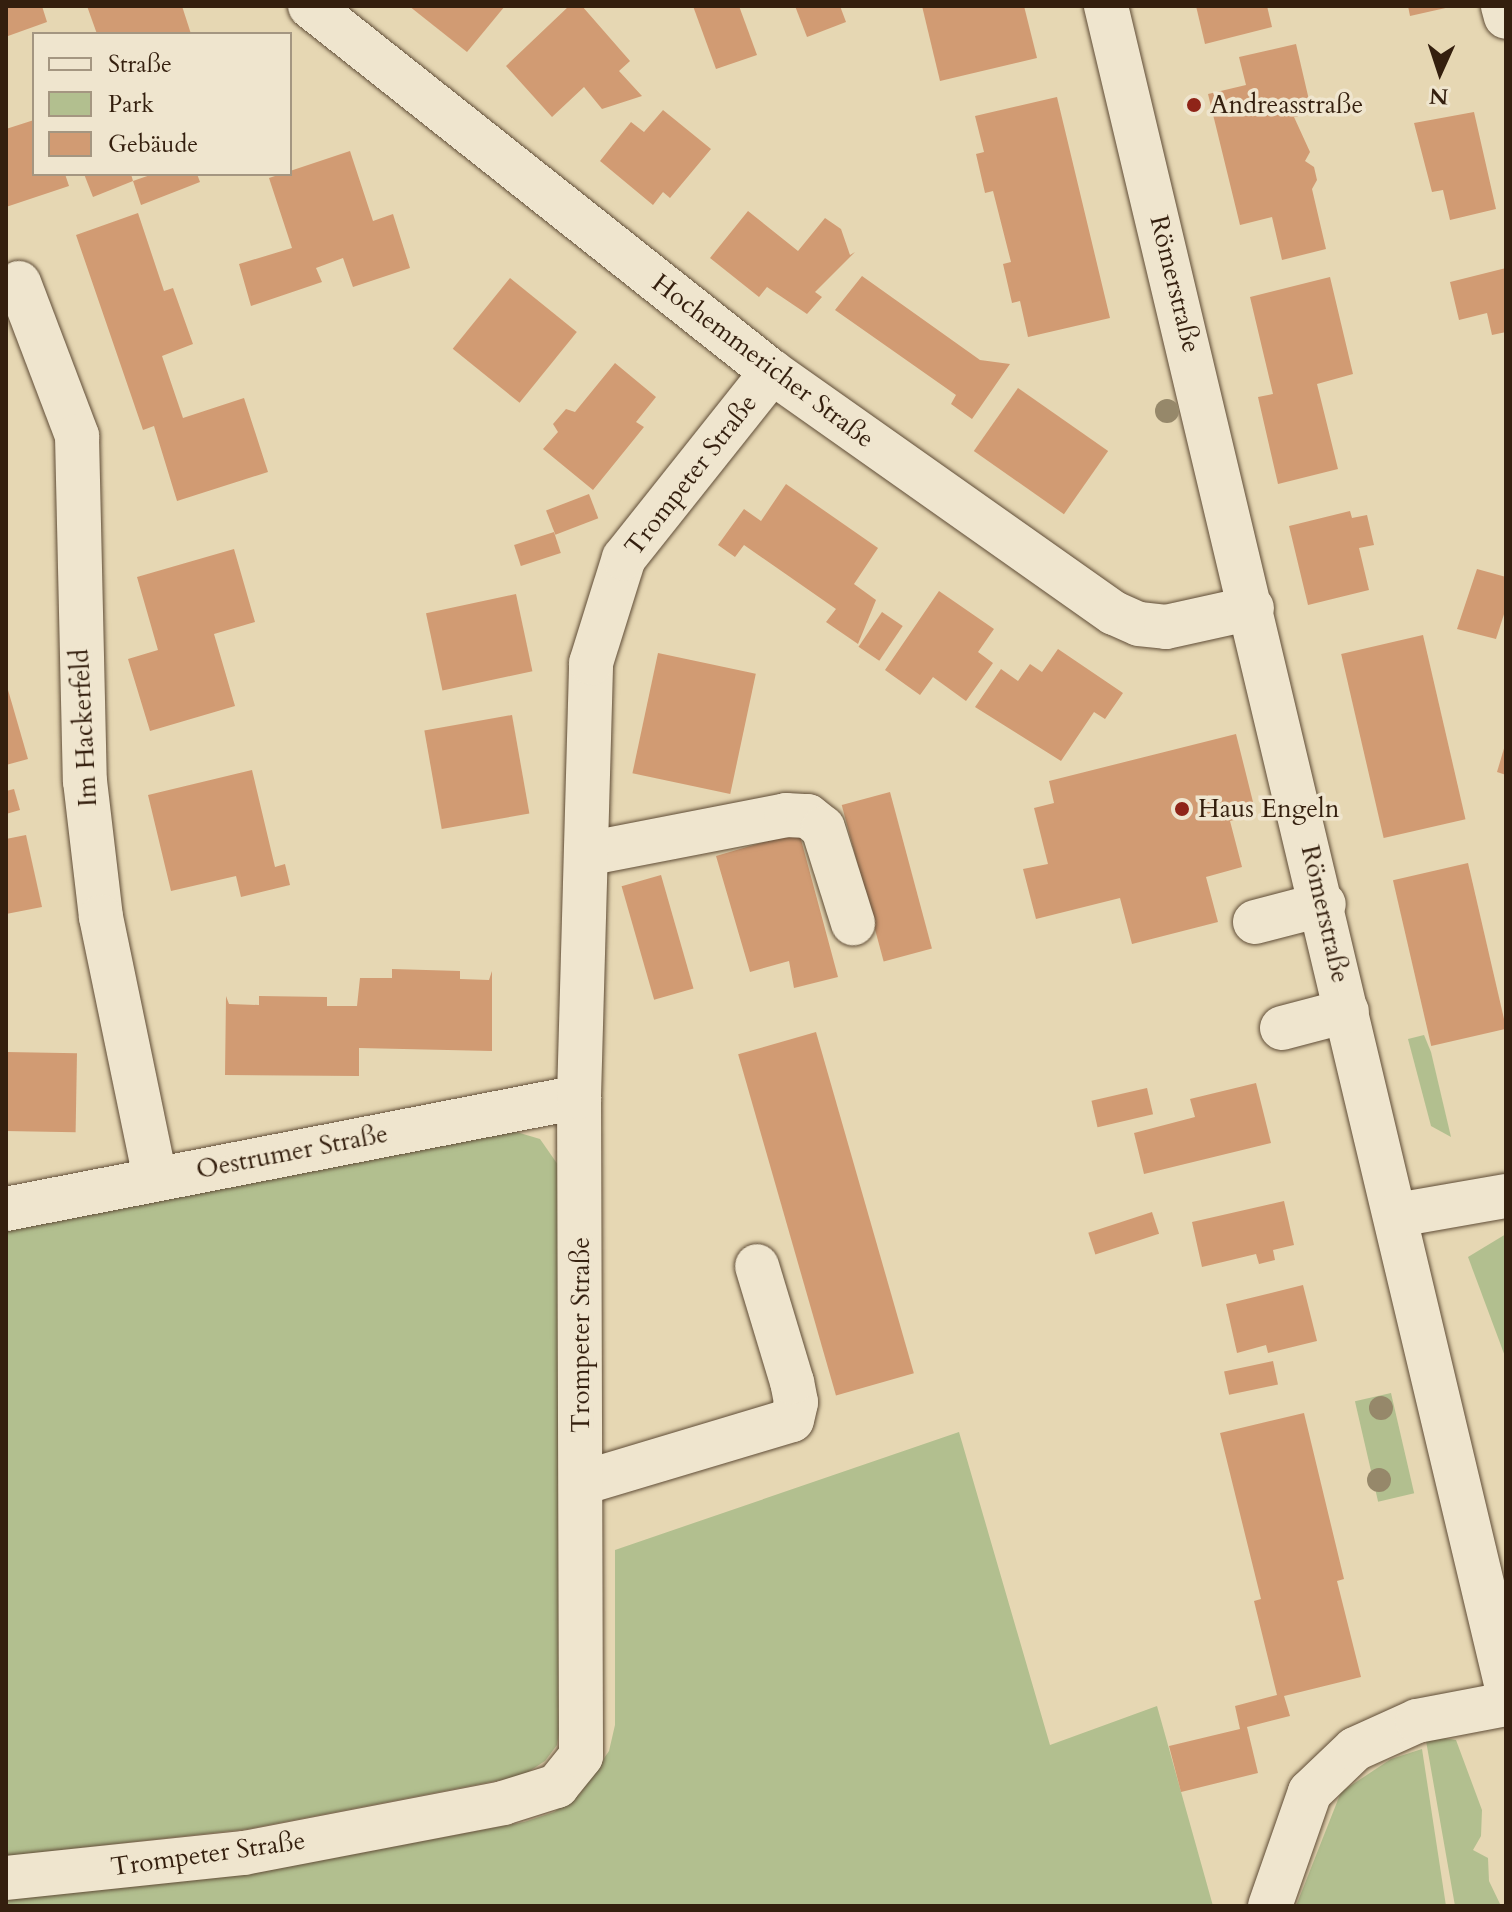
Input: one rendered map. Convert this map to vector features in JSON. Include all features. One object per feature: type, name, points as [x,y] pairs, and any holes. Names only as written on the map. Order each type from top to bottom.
[{"type":"street","name":"Hochemmericher Straße","points":[[310,6],[772,372],[1114,613],[1139,624],[1166,627],[1252,608]]},
{"type":"street","name":"Römerstraße","points":[[1106,6],[1324,904],[1506,1684]]},
{"type":"street","points":[[1503,6],[1506,17]]},
{"type":"street","name":"Im Hackerfeld","points":[[19,283],[77,436],[85,781],[101,917],[155,1178]]},
{"type":"street","name":"Trompeter Straße","points":[[6,1878],[244,1853],[503,1803],[557,1786],[581,1756],[579,1097],[591,663],[624,558],[772,372]]},
{"type":"street","points":[[586,854],[786,815],[808,816],[823,828],[853,923]]},
{"type":"street","points":[[1255,922],[1324,904]]},
{"type":"street","points":[[1282,1028],[1347,1011]]},
{"type":"street","name":"Oestrumer Straße","points":[[6,1209],[579,1097]]},
{"type":"street","points":[[1397,1215],[1506,1196]]},
{"type":"street","points":[[582,1483],[792,1420],[796,1402],[792,1382],[757,1266]]},
{"type":"street","points":[[1270,1906],[1310,1792],[1355,1749],[1417,1721],[1506,1704]]},
{"type":"green space","points":[[1424,1035],[1431,1052],[1451,1137],[1431,1126],[1408,1039]]},
{"type":"green space","points":[[506,1129],[540,1139],[563,1172],[562,1715],[557,1745],[545,1761],[522,1776],[248,1829],[6,1856],[6,1230]]},
{"type":"green space","points":[[1506,1234],[1506,1359],[1468,1257]]},
{"type":"green space","points":[[1391,1393],[1414,1493],[1378,1502],[1355,1401]]},
{"type":"green space","points":[[959,1432],[1050,1745],[1157,1706],[1213,1906],[6,1906],[6,1900],[245,1875],[524,1822],[554,1812],[579,1795],[609,1751],[615,1725],[615,1550]]},
{"type":"green space","points":[[1425,1735],[1456,1740],[1482,1810],[1481,1836],[1473,1850],[1488,1858],[1489,1881],[1501,1906],[1455,1906]]},
{"type":"green space","points":[[1422,1749],[1446,1906],[1296,1906],[1341,1792],[1391,1759]]},
{"type":"building","points":[[42,6],[47,22],[8,36],[6,7]]},
{"type":"building","points":[[87,6],[182,6],[190,32],[96,32]]},
{"type":"building","points":[[409,6],[505,6],[467,52]]},
{"type":"building","points":[[569,6],[582,6],[630,61],[619,71],[642,96],[602,109],[584,87],[552,117],[506,66]]},
{"type":"building","points":[[693,6],[739,6],[757,55],[716,69]]},
{"type":"building","points":[[795,6],[840,6],[846,22],[807,37]]},
{"type":"building","points":[[922,6],[1024,6],[1037,58],[940,81]]},
{"type":"building","points":[[1196,6],[1267,6],[1272,27],[1205,44]]},
{"type":"building","points":[[1408,6],[1449,6],[1450,7],[1410,16]]},
{"type":"building","points":[[1296,44],[1312,113],[1294,117],[1310,152],[1305,161],[1314,167],[1317,180],[1312,189],[1326,249],[1282,260],[1272,217],[1240,225],[1208,94],[1246,85],[1239,57]]},
{"type":"building","points":[[1057,97],[1110,318],[1028,337],[1020,301],[1012,303],[1003,264],[1011,262],[993,191],[985,193],[976,154],[984,152],[975,116]]},
{"type":"building","points":[[663,110],[711,149],[670,198],[663,192],[653,205],[600,161],[631,122],[644,132]]},
{"type":"building","points":[[1474,112],[1496,209],[1450,220],[1443,190],[1432,192],[1414,123]]},
{"type":"building","points":[[32,121],[32,176],[66,176],[69,186],[6,207],[6,129]]},
{"type":"building","points":[[350,151],[373,221],[393,214],[410,268],[353,287],[343,258],[316,268],[322,282],[251,306],[239,264],[292,248],[269,178],[292,176],[292,170]]},
{"type":"building","points":[[85,176],[132,176],[133,181],[93,197]]},
{"type":"building","points":[[147,176],[198,176],[200,182],[141,205],[133,181]]},
{"type":"building","points":[[748,211],[798,251],[825,218],[841,229],[850,255],[855,252],[815,292],[822,297],[807,314],[767,287],[759,297],[710,258]]},
{"type":"building","points":[[138,213],[164,291],[173,288],[193,344],[162,356],[183,418],[244,398],[268,472],[177,501],[154,426],[143,430],[76,235]]},
{"type":"building","points":[[1506,268],[1506,332],[1492,335],[1487,313],[1459,320],[1450,282]]},
{"type":"building","points":[[862,276],[980,360],[1010,364],[972,419],[951,404],[956,395],[835,310]]},
{"type":"building","points":[[1330,277],[1353,374],[1317,384],[1338,469],[1278,484],[1258,397],[1273,394],[1250,297]]},
{"type":"building","points":[[510,278],[577,332],[520,403],[453,349]]},
{"type":"building","points":[[615,363],[656,397],[636,422],[644,427],[593,490],[543,449],[558,432],[553,424],[566,409],[575,412]]},
{"type":"building","points":[[1018,388],[1108,451],[1064,514],[974,451]]},
{"type":"building","points":[[786,484],[878,548],[854,584],[876,600],[858,644],[826,622],[836,609],[744,545],[735,557],[718,545],[744,509],[761,521]]},
{"type":"building","points":[[589,494],[598,518],[555,535],[546,510]]},
{"type":"building","points":[[1350,511],[1352,518],[1367,515],[1374,545],[1359,548],[1369,590],[1308,605],[1289,526]]},
{"type":"building","points":[[554,532],[561,553],[521,566],[514,545]]},
{"type":"building","points":[[234,549],[255,622],[214,634],[235,706],[150,731],[128,659],[158,650],[137,577]]},
{"type":"building","points":[[1477,569],[1506,577],[1506,608],[1496,639],[1457,629]]},
{"type":"building","points":[[939,591],[994,629],[978,652],[993,663],[966,701],[933,677],[920,695],[885,670]]},
{"type":"building","points":[[516,594],[532,671],[442,690],[426,613]]},
{"type":"building","points":[[882,612],[903,626],[879,661],[859,647]]},
{"type":"building","points":[[1423,635],[1466,819],[1384,838],[1341,654]]},
{"type":"building","points":[[1058,649],[1123,693],[1105,719],[1094,712],[1061,761],[975,707],[1001,669],[1018,681],[1030,664],[1042,672]]},
{"type":"building","points":[[658,653],[756,674],[730,794],[632,773]]},
{"type":"building","points":[[6,683],[28,759],[6,765]]},
{"type":"building","points":[[512,715],[529,813],[442,829],[424,730]]},
{"type":"building","points":[[1236,734],[1256,814],[1230,821],[1242,867],[1206,877],[1218,922],[1132,944],[1120,898],[1036,919],[1023,869],[1048,864],[1034,808],[1054,803],[1049,781]]},
{"type":"building","points":[[1506,745],[1506,775],[1497,772]]},
{"type":"building","points":[[252,770],[275,867],[285,864],[290,885],[241,897],[236,876],[171,891],[148,795]]},
{"type":"building","points":[[14,789],[20,810],[6,814],[6,791]]},
{"type":"building","points":[[890,792],[932,948],[884,961],[842,805]]},
{"type":"building","points":[[799,832],[838,977],[794,988],[789,961],[750,972],[716,856]]},
{"type":"building","points":[[26,835],[42,907],[6,914],[6,839]]},
{"type":"building","points":[[1468,863],[1506,1029],[1431,1046],[1393,880]]},
{"type":"building","points":[[661,875],[694,988],[654,1000],[622,886]]},
{"type":"building","points":[[392,969],[460,971],[460,979],[489,980],[492,971],[492,1051],[359,1048],[359,1076],[225,1075],[226,996],[229,1004],[259,1005],[259,996],[327,997],[327,1006],[357,1006],[360,978],[392,978]]},
{"type":"building","points":[[816,1032],[914,1373],[836,1396],[738,1054]]},
{"type":"building","points":[[6,1052],[77,1053],[76,1132],[6,1131]]},
{"type":"building","points":[[1256,1083],[1271,1143],[1144,1174],[1134,1133],[1195,1117],[1190,1099]]},
{"type":"building","points":[[1147,1088],[1153,1114],[1098,1127],[1091,1101]]},
{"type":"building","points":[[1284,1201],[1294,1245],[1273,1250],[1275,1260],[1259,1264],[1256,1254],[1202,1267],[1192,1222]]},
{"type":"building","points":[[1152,1212],[1159,1234],[1095,1255],[1088,1233]]},
{"type":"building","points":[[1303,1285],[1317,1341],[1268,1353],[1266,1345],[1237,1353],[1226,1304]]},
{"type":"building","points":[[1273,1361],[1278,1384],[1229,1395],[1224,1371]]},
{"type":"building","points":[[1304,1413],[1344,1579],[1337,1581],[1361,1677],[1284,1696],[1290,1716],[1247,1727],[1258,1773],[1181,1792],[1169,1746],[1240,1729],[1235,1706],[1277,1695],[1254,1601],[1261,1599],[1220,1433]]},
{"type":"place","name":"Andreasstraße","points":[[1194,105]]},
{"type":"place","name":"Haus Engeln","points":[[1182,809]]}]
